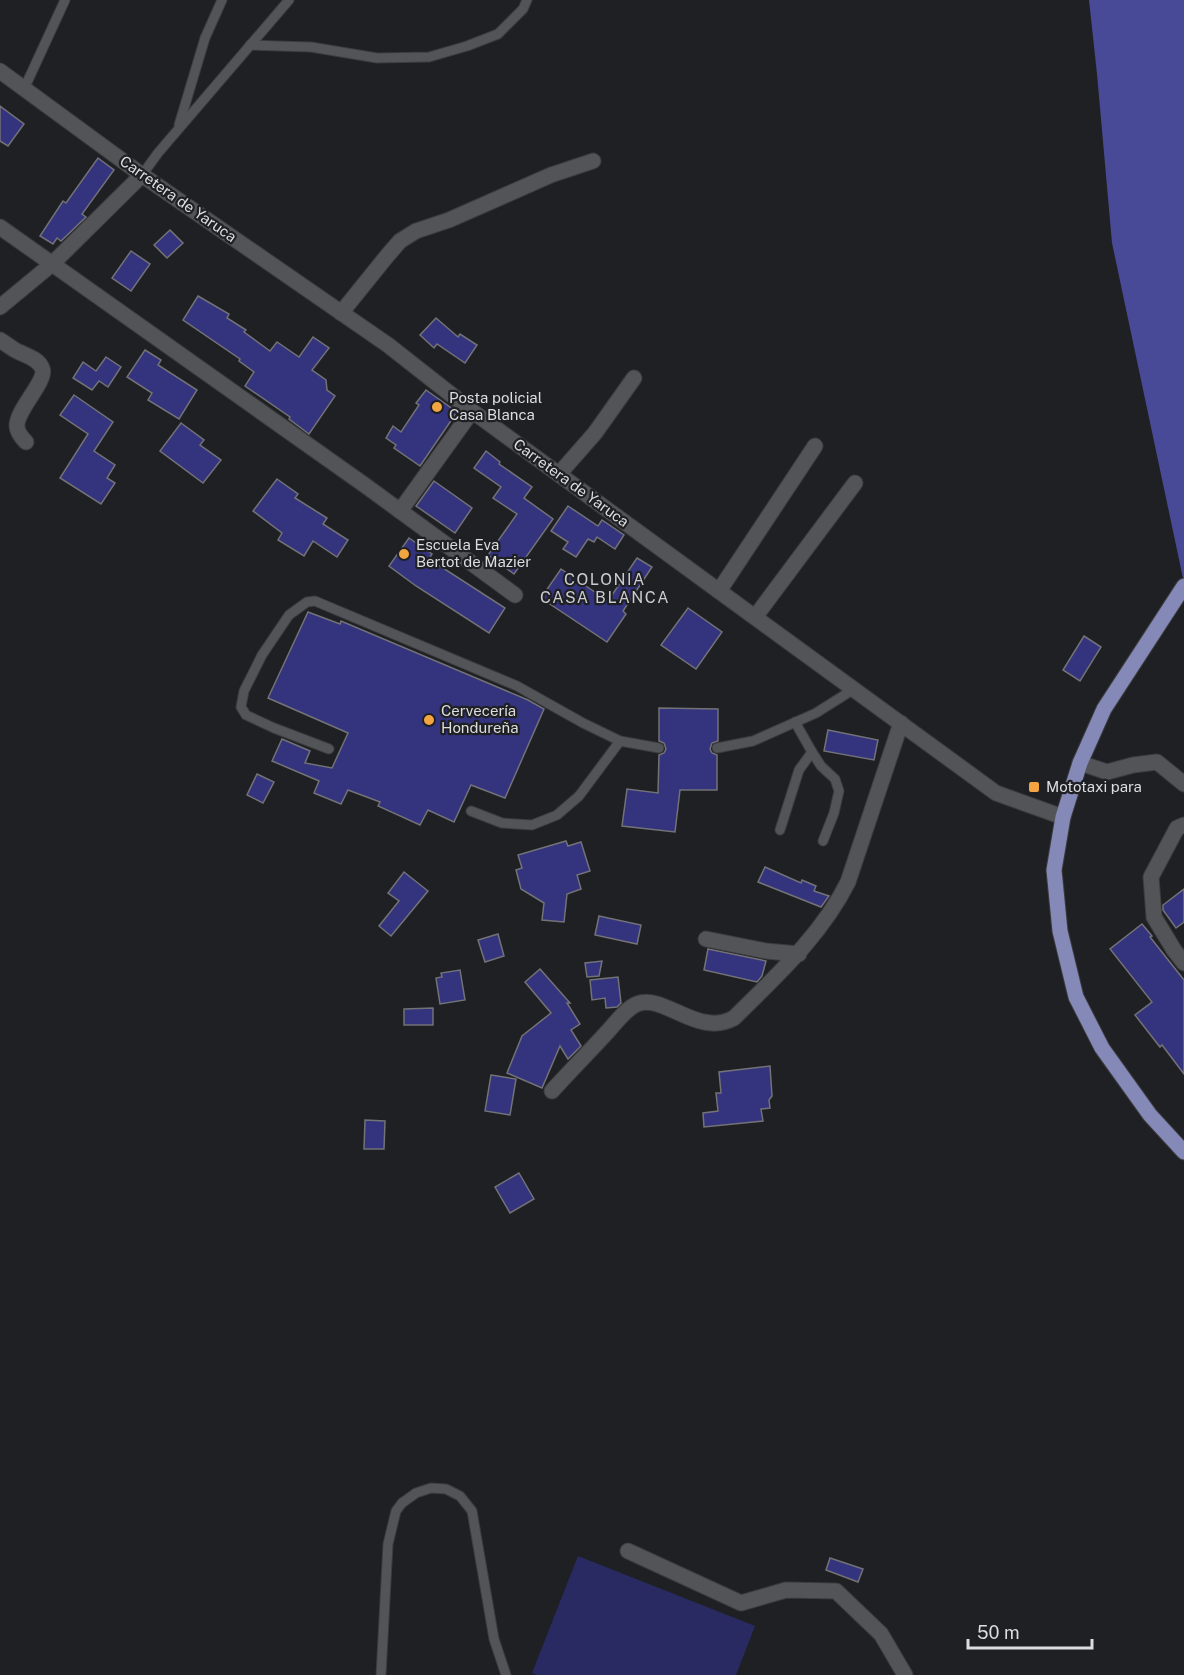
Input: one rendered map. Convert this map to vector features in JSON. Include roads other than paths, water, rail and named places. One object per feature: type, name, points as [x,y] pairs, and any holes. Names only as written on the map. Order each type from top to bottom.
[{"type":"main road","points":[[1184,586],[1104,710],[1080,763],[1063,817],[1054,870],[1060,931],[1076,997],[1102,1048],[1150,1114],[1184,1152]]},
{"type":"street","name":"Carretera de Yaruca","points":[[0,71],[142,175],[387,345],[472,411],[996,793],[1063,817]]},
{"type":"street","points":[[341,313],[400,241],[416,231],[449,220],[551,175],[593,161]]},
{"type":"street","points":[[0,307],[52,264],[142,175]]},
{"type":"street","points":[[0,227],[515,595]]},
{"type":"street","points":[[0,339],[15,350],[34,359],[42,368],[43,373],[40,380],[20,414],[16,426],[26,442]]},
{"type":"street","points":[[559,474],[595,433],[634,378]]},
{"type":"street","points":[[400,511],[472,411]]},
{"type":"street","points":[[719,591],[815,446]]},
{"type":"street","points":[[755,617],[855,483]]},
{"type":"street","points":[[552,1091],[636,1004],[646,1002],[655,1004],[703,1022],[720,1024],[735,1018],[799,954],[838,902],[848,882],[901,723]]},
{"type":"street","points":[[1080,763],[1107,772],[1157,762],[1184,784]]},
{"type":"street","points":[[1184,825],[1177,828],[1151,877],[1154,917],[1184,963]]},
{"type":"street","points":[[706,939],[766,951],[799,954]]},
{"type":"street","points":[[628,1551],[741,1603],[786,1590],[836,1591],[881,1634],[905,1675]]},
{"type":"lane","points":[[24,89],[64,0]]},
{"type":"lane","points":[[177,130],[205,38],[222,0]]},
{"type":"lane","points":[[142,175],[177,130],[289,0]]},
{"type":"lane","points":[[250,45],[311,47],[377,58],[429,57],[498,34],[523,9],[527,0]]},
{"type":"lane","points":[[329,749],[246,715],[241,707],[244,691],[262,655],[289,615],[307,602],[315,601],[517,686],[620,741],[659,748]]},
{"type":"lane","points":[[717,748],[753,741],[795,723],[816,713],[854,689]]},
{"type":"lane","points":[[795,723],[812,752],[835,779],[839,791],[834,813],[823,841]]},
{"type":"lane","points":[[471,811],[502,823],[532,825],[557,815],[579,796],[620,741]]},
{"type":"lane","points":[[780,830],[799,770],[812,752]]},
{"type":"lane","points":[[381,1675],[388,1544],[396,1511],[402,1503],[416,1493],[431,1488],[446,1490],[460,1496],[472,1511],[494,1639],[506,1675]]},
{"type":"place","name":"Posta policial Casa Blanca","points":[[437,407]]},
{"type":"place","name":"Escuela Eva Bertot de Mazier","points":[[404,554]]},
{"type":"place","name":"Cervecería Hondureña","points":[[429,720]]},
{"type":"place","name":"Mototaxi para","points":[[1034,787]]},
{"type":"district","name":"COLONIA CASA BLANCA","points":[[605,588]]}]
